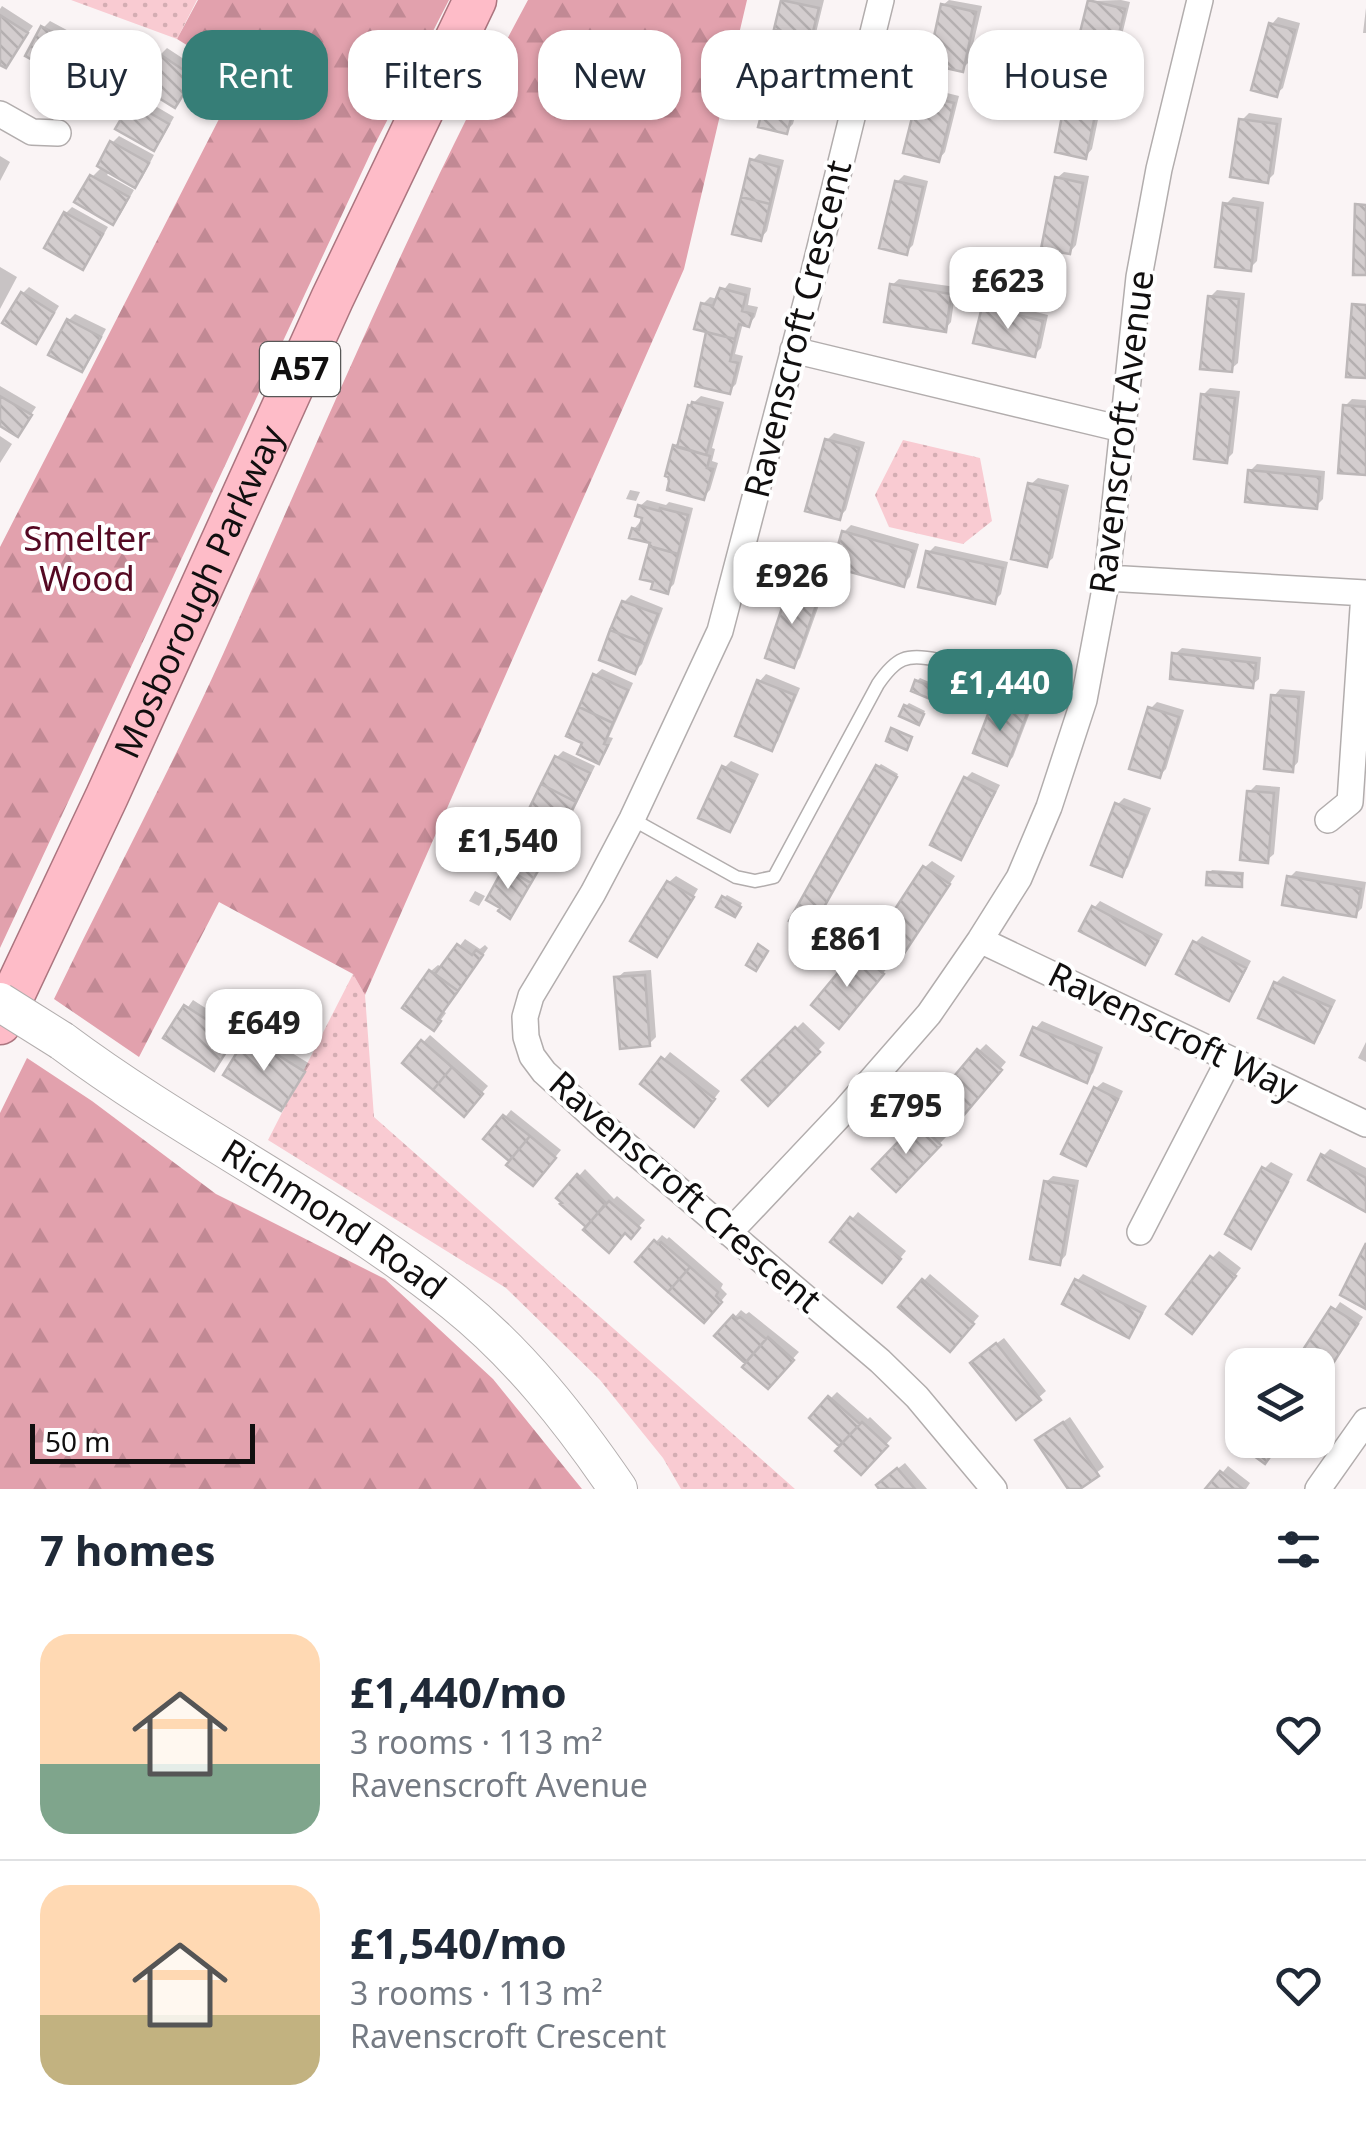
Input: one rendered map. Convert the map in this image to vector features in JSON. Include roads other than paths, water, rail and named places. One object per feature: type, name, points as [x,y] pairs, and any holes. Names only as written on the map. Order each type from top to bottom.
[{"type":"highway","name":"Mosborough Parkway","points":[[0,1023],[120,769],[332,299],[474,0]]},
{"type":"main road","name":"Richmond Road","points":[[0,1002],[376,1243],[456,1304],[524,1368],[579,1432],[618,1489]]},
{"type":"street","name":"Ravenscroft Crescent","points":[[881,0],[720,631],[594,893],[531,996],[525,1017],[526,1038],[532,1056],[544,1072],[917,1397],[994,1489]]},
{"type":"street","name":"Ravenscroft Avenue","points":[[729,1233],[929,1014],[1019,878],[1049,807],[1084,700],[1107,578],[1142,259],[1169,121],[1200,0]]},
{"type":"street","points":[[0,114],[32,132],[58,133]]},
{"type":"street","points":[[793,350],[1122,429]]},
{"type":"street","points":[[1107,578],[1365,592],[1350,802],[1328,820]]},
{"type":"street","name":"Ravenscroft Way","points":[[980,940],[1366,1124]]},
{"type":"street","points":[[1140,1232],[1228,1060]]},
{"type":"street","points":[[1318,1489],[1366,1421]]},
{"type":"lane","points":[[632,819],[736,877],[774,877],[878,684],[888,668],[904,658],[938,660],[1084,700]]},
{"type":"park label","name":"Smelter Wood","points":[[87,559]]}]
